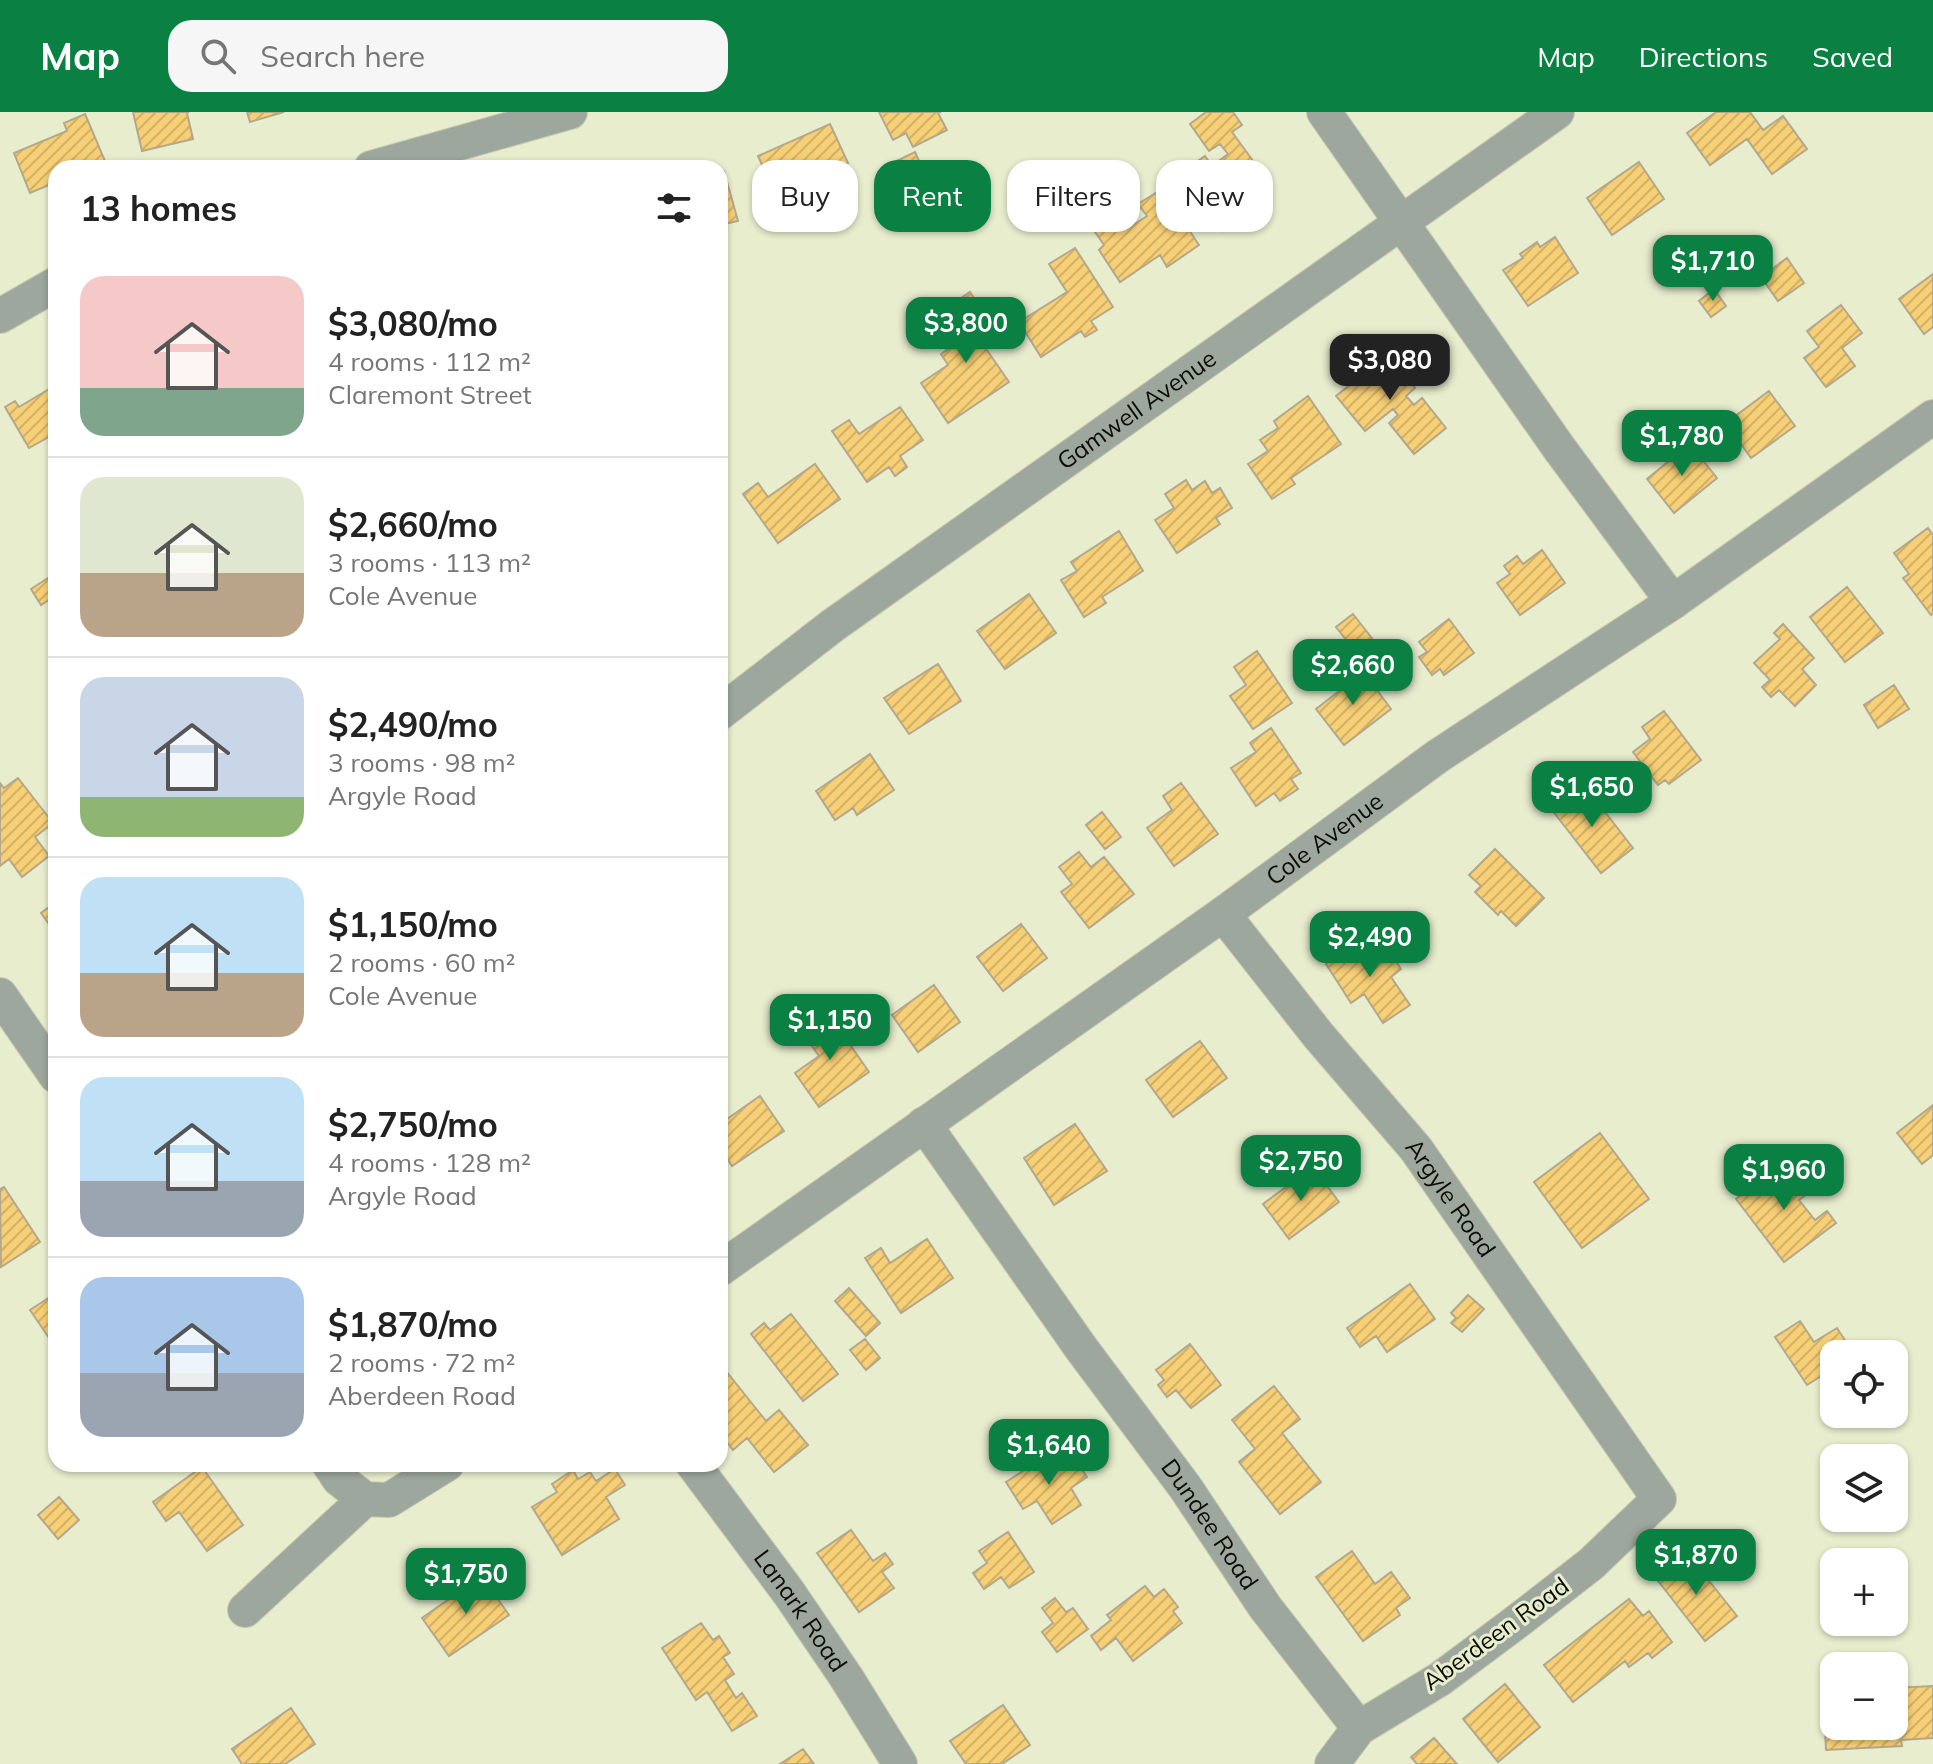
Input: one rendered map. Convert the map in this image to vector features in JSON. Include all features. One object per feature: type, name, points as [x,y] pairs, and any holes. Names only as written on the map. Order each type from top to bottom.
[{"type":"street","points":[[399,160],[570,112]]},
{"type":"street","points":[[1324,112],[1559,448],[1673,602]]},
{"type":"street","name":"Gamwell Avenue","points":[[728,707],[832,626],[1557,112]]},
{"type":"street","points":[[0,316],[48,289]]},
{"type":"street","name":"Cole Avenue","points":[[728,1263],[1223,914],[1438,756],[1673,602],[1933,417]]},
{"type":"street","name":"Argyle Road","points":[[1223,914],[1318,1035],[1416,1149],[1659,1499]]},
{"type":"street","points":[[0,995],[48,1064]]},
{"type":"street","name":"Dundee Road","points":[[924,1124],[1081,1348],[1185,1487],[1265,1607],[1359,1728]]},
{"type":"street","points":[[334,1472],[365,1499],[389,1500],[434,1472]]},
{"type":"street","name":"Lanark Road","points":[[699,1472],[789,1593],[900,1764]]},
{"type":"street","points":[[245,1610],[365,1499]]},
{"type":"street","name":"Aberdeen Road","points":[[1332,1764],[1359,1728],[1440,1679],[1515,1623],[1591,1564],[1659,1499]]},
{"type":"building","points":[[133,112],[189,112],[193,139],[142,151]]},
{"type":"building","points":[[247,112],[284,112],[250,122]]},
{"type":"building","points":[[879,112],[941,112],[938,113],[947,130],[913,147],[906,133],[893,140]]},
{"type":"building","points":[[1206,112],[1233,112],[1242,125],[1232,132],[1252,160],[1220,160],[1228,154],[1220,144],[1209,151],[1190,124]]},
{"type":"building","points":[[1716,112],[1750,112],[1763,130],[1783,116],[1807,149],[1772,174],[1747,139],[1710,165],[1687,133]]},
{"type":"building","points":[[85,114],[105,160],[48,160],[48,185],[30,193],[14,153],[67,131],[64,123]]},
{"type":"building","points":[[830,124],[847,160],[760,160],[758,156]]},
{"type":"building","points":[[915,152],[919,160],[898,160]]},
{"type":"building","points":[[1639,162],[1664,199],[1612,235],[1587,198]]},
{"type":"building","points":[[728,185],[738,221],[728,223]]},
{"type":"building","points":[[1156,193],[1156,232],[1190,232],[1199,245],[1167,267],[1160,255],[1120,282],[1099,250],[1104,245],[1095,232],[1140,232],[1140,221],[1147,216],[1140,203]]},
{"type":"building","points":[[1555,237],[1578,273],[1528,306],[1503,270],[1523,258],[1520,254],[1537,242],[1540,247]]},
{"type":"building","points":[[1075,248],[1113,307],[1091,321],[1097,330],[1085,337],[1081,331],[1041,357],[1019,322],[1067,292],[1049,264]]},
{"type":"building","points":[[1787,258],[1804,283],[1778,301],[1761,277]]},
{"type":"building","points":[[1933,274],[1933,327],[1924,334],[1899,299]]},
{"type":"building","points":[[1714,289],[1726,306],[1711,317],[1699,301]]},
{"type":"building","points":[[970,292],[995,330],[980,340],[1009,382],[948,423],[921,383],[948,365],[941,354],[968,335],[949,306]]},
{"type":"building","points":[[1841,305],[1862,333],[1842,348],[1855,366],[1826,387],[1804,358],[1819,347],[1807,331]]},
{"type":"building","points":[[1382,346],[1415,388],[1406,396],[1414,405],[1422,398],[1446,428],[1414,454],[1389,423],[1398,415],[1393,409],[1365,431],[1336,396],[1370,369],[1363,361]]},
{"type":"building","points":[[48,390],[48,437],[29,448],[5,407],[15,401],[19,407]]},
{"type":"building","points":[[1769,391],[1795,426],[1751,458],[1726,423]]},
{"type":"building","points":[[1308,396],[1341,444],[1291,478],[1295,484],[1272,499],[1248,464],[1268,451],[1260,440],[1278,428],[1274,421]]},
{"type":"building","points":[[900,407],[923,440],[900,456],[907,467],[895,476],[889,467],[867,482],[832,431],[849,420],[859,434]]},
{"type":"building","points":[[1690,444],[1717,478],[1674,513],[1647,479]]},
{"type":"building","points":[[815,464],[840,499],[778,543],[743,494],[758,483],[768,497]]},
{"type":"building","points":[[1186,480],[1192,490],[1205,481],[1212,493],[1220,488],[1232,508],[1216,518],[1220,524],[1177,553],[1155,520],[1174,508],[1165,494]]},
{"type":"building","points":[[1928,528],[1933,535],[1931,615],[1903,578],[1909,574],[1894,553]]},
{"type":"building","points":[[1119,531],[1143,571],[1102,597],[1106,603],[1084,617],[1061,580],[1077,571],[1071,562]]},
{"type":"building","points":[[1542,550],[1565,583],[1520,615],[1497,583],[1510,574],[1504,566],[1517,556],[1523,564]]},
{"type":"building","points":[[48,578],[48,600],[41,605],[31,589]]},
{"type":"building","points":[[1847,587],[1883,633],[1845,662],[1810,617]]},
{"type":"building","points":[[1029,594],[1056,633],[1005,669],[977,631]]},
{"type":"building","points":[[1353,614],[1382,651],[1365,664],[1336,627]]},
{"type":"building","points":[[1449,619],[1474,653],[1444,675],[1440,669],[1432,675],[1419,657],[1427,652],[1419,642]]},
{"type":"building","points":[[1783,624],[1814,658],[1802,669],[1816,685],[1795,706],[1779,690],[1771,697],[1762,687],[1770,680],[1754,663],[1780,639],[1774,633]]},
{"type":"building","points":[[1257,651],[1292,703],[1253,729],[1230,696],[1246,685],[1234,667]]},
{"type":"building","points":[[938,664],[961,701],[909,734],[884,698]]},
{"type":"building","points":[[1351,671],[1358,679],[1365,674],[1391,709],[1344,745],[1316,709],[1343,688],[1338,681]]},
{"type":"building","points":[[1894,685],[1909,709],[1878,728],[1864,705]]},
{"type":"building","points":[[1664,711],[1701,760],[1669,784],[1665,780],[1658,785],[1633,752],[1650,739],[1642,727]]},
{"type":"building","points":[[1271,728],[1301,773],[1291,779],[1298,789],[1280,801],[1274,793],[1256,806],[1231,768],[1256,752],[1250,743]]},
{"type":"building","points":[[870,754],[894,790],[857,815],[853,808],[835,820],[816,791]]},
{"type":"building","points":[[18,778],[48,817],[48,827],[35,837],[48,857],[22,877],[9,859],[0,866],[0,783],[4,788]]},
{"type":"building","points":[[1181,783],[1218,834],[1174,866],[1147,828],[1172,810],[1163,796]]},
{"type":"building","points":[[1584,785],[1633,848],[1601,873],[1552,810]]},
{"type":"building","points":[[1102,812],[1121,837],[1105,849],[1086,825]]},
{"type":"building","points":[[1495,849],[1544,898],[1516,926],[1501,911],[1498,915],[1475,892],[1481,886],[1469,875]]},
{"type":"building","points":[[1079,852],[1091,867],[1104,857],[1134,894],[1089,928],[1061,892],[1072,884],[1059,867]]},
{"type":"building","points":[[48,908],[48,923],[41,913]]},
{"type":"building","points":[[1021,924],[1047,958],[1003,991],[977,957]]},
{"type":"building","points":[[1361,941],[1369,953],[1384,943],[1401,969],[1391,977],[1410,1005],[1383,1023],[1364,994],[1351,1003],[1326,964]]},
{"type":"building","points":[[934,985],[960,1022],[918,1052],[892,1015]]},
{"type":"building","points":[[828,1013],[869,1072],[819,1107],[795,1073],[819,1056],[802,1032]]},
{"type":"building","points":[[1200,1041],[1227,1078],[1173,1117],[1146,1080]]},
{"type":"building","points":[[760,1096],[784,1131],[732,1166],[728,1160],[728,1118]]},
{"type":"building","points":[[1933,1105],[1933,1155],[1922,1164],[1897,1133]]},
{"type":"building","points":[[1075,1124],[1107,1171],[1054,1205],[1024,1158]]},
{"type":"building","points":[[1600,1133],[1649,1199],[1582,1248],[1534,1182]]},
{"type":"building","points":[[1786,1161],[1810,1192],[1799,1200],[1815,1220],[1827,1211],[1836,1223],[1784,1262],[1736,1199]]},
{"type":"building","points":[[1313,1167],[1339,1202],[1289,1239],[1263,1204]]},
{"type":"building","points":[[4,1187],[40,1242],[1,1267],[0,1189]]},
{"type":"building","points":[[927,1239],[953,1278],[901,1313],[865,1258],[881,1248],[890,1263]]},
{"type":"building","points":[[1410,1284],[1435,1319],[1387,1352],[1376,1336],[1360,1347],[1347,1328]]},
{"type":"building","points":[[849,1288],[880,1323],[866,1336],[835,1301]]},
{"type":"building","points":[[1468,1295],[1484,1309],[1462,1332],[1451,1323],[1456,1318],[1451,1313]]},
{"type":"building","points":[[48,1298],[48,1336],[30,1310]]},
{"type":"building","points":[[791,1314],[838,1374],[803,1401],[751,1334],[764,1323],[770,1330]]},
{"type":"building","points":[[1800,1321],[1814,1342],[1837,1328],[1845,1340],[1820,1340],[1820,1377],[1807,1385],[1775,1337]]},
{"type":"building","points":[[865,1339],[880,1358],[866,1370],[850,1350]]},
{"type":"building","points":[[1190,1344],[1221,1385],[1191,1408],[1176,1390],[1167,1397],[1158,1385],[1164,1380],[1156,1370]]},
{"type":"building","points":[[728,1374],[766,1421],[779,1410],[808,1445],[774,1472],[747,1438],[733,1450],[728,1443]]},
{"type":"building","points":[[1274,1386],[1300,1419],[1282,1433],[1321,1482],[1280,1514],[1239,1462],[1255,1449],[1232,1420]]},
{"type":"building","points":[[1046,1456],[1054,1470],[1074,1457],[1087,1477],[1071,1488],[1081,1505],[1052,1524],[1037,1501],[1023,1509],[1006,1482]]},
{"type":"building","points":[[195,1472],[206,1472],[243,1525],[207,1551],[179,1512],[166,1521],[153,1502]]},
{"type":"building","points":[[570,1472],[574,1472],[578,1479],[590,1472],[596,1481],[610,1472],[617,1472],[625,1485],[606,1497],[619,1519],[562,1555],[532,1507],[557,1492],[552,1484]]},
{"type":"building","points":[[59,1497],[79,1520],[58,1539],[38,1515]]},
{"type":"building","points":[[851,1530],[873,1561],[885,1553],[893,1564],[882,1572],[894,1588],[859,1612],[817,1553]]},
{"type":"building","points":[[1008,1532],[1034,1572],[1009,1588],[1001,1577],[984,1589],[973,1573],[987,1563],[979,1551]]},
{"type":"building","points":[[1352,1551],[1375,1584],[1391,1572],[1410,1598],[1396,1608],[1400,1615],[1363,1641],[1316,1577]]},
{"type":"building","points":[[1687,1553],[1737,1616],[1705,1641],[1655,1577]]},
{"type":"building","points":[[482,1576],[509,1615],[449,1656],[422,1618]]},
{"type":"building","points":[[1145,1586],[1154,1597],[1164,1589],[1178,1607],[1173,1611],[1182,1623],[1133,1661],[1116,1638],[1101,1650],[1091,1636],[1111,1620],[1107,1615]]},
{"type":"building","points":[[1055,1598],[1066,1612],[1073,1608],[1088,1629],[1057,1652],[1042,1632],[1053,1623],[1042,1608]]},
{"type":"building","points":[[1629,1599],[1643,1616],[1649,1611],[1672,1642],[1652,1658],[1648,1653],[1629,1667],[1625,1661],[1573,1702],[1544,1665]]},
{"type":"building","points":[[701,1623],[713,1640],[719,1636],[730,1653],[723,1657],[734,1674],[725,1680],[736,1698],[742,1693],[757,1716],[732,1731],[707,1692],[696,1700],[662,1648]]},
{"type":"building","points":[[1505,1684],[1540,1727],[1498,1762],[1463,1719]]},
{"type":"building","points":[[1933,1686],[1933,1738],[1908,1740],[1908,1687]]},
{"type":"building","points":[[1003,1705],[1030,1745],[1002,1764],[966,1764],[950,1741]]},
{"type":"building","points":[[291,1708],[315,1744],[285,1764],[242,1764],[232,1749]]},
{"type":"building","points":[[1434,1738],[1457,1764],[1417,1764],[1411,1757]]},
{"type":"building","points":[[1826,1740],[1901,1740],[1902,1746],[1826,1750]]},
{"type":"building","points":[[803,1749],[814,1764],[780,1764]]}]
